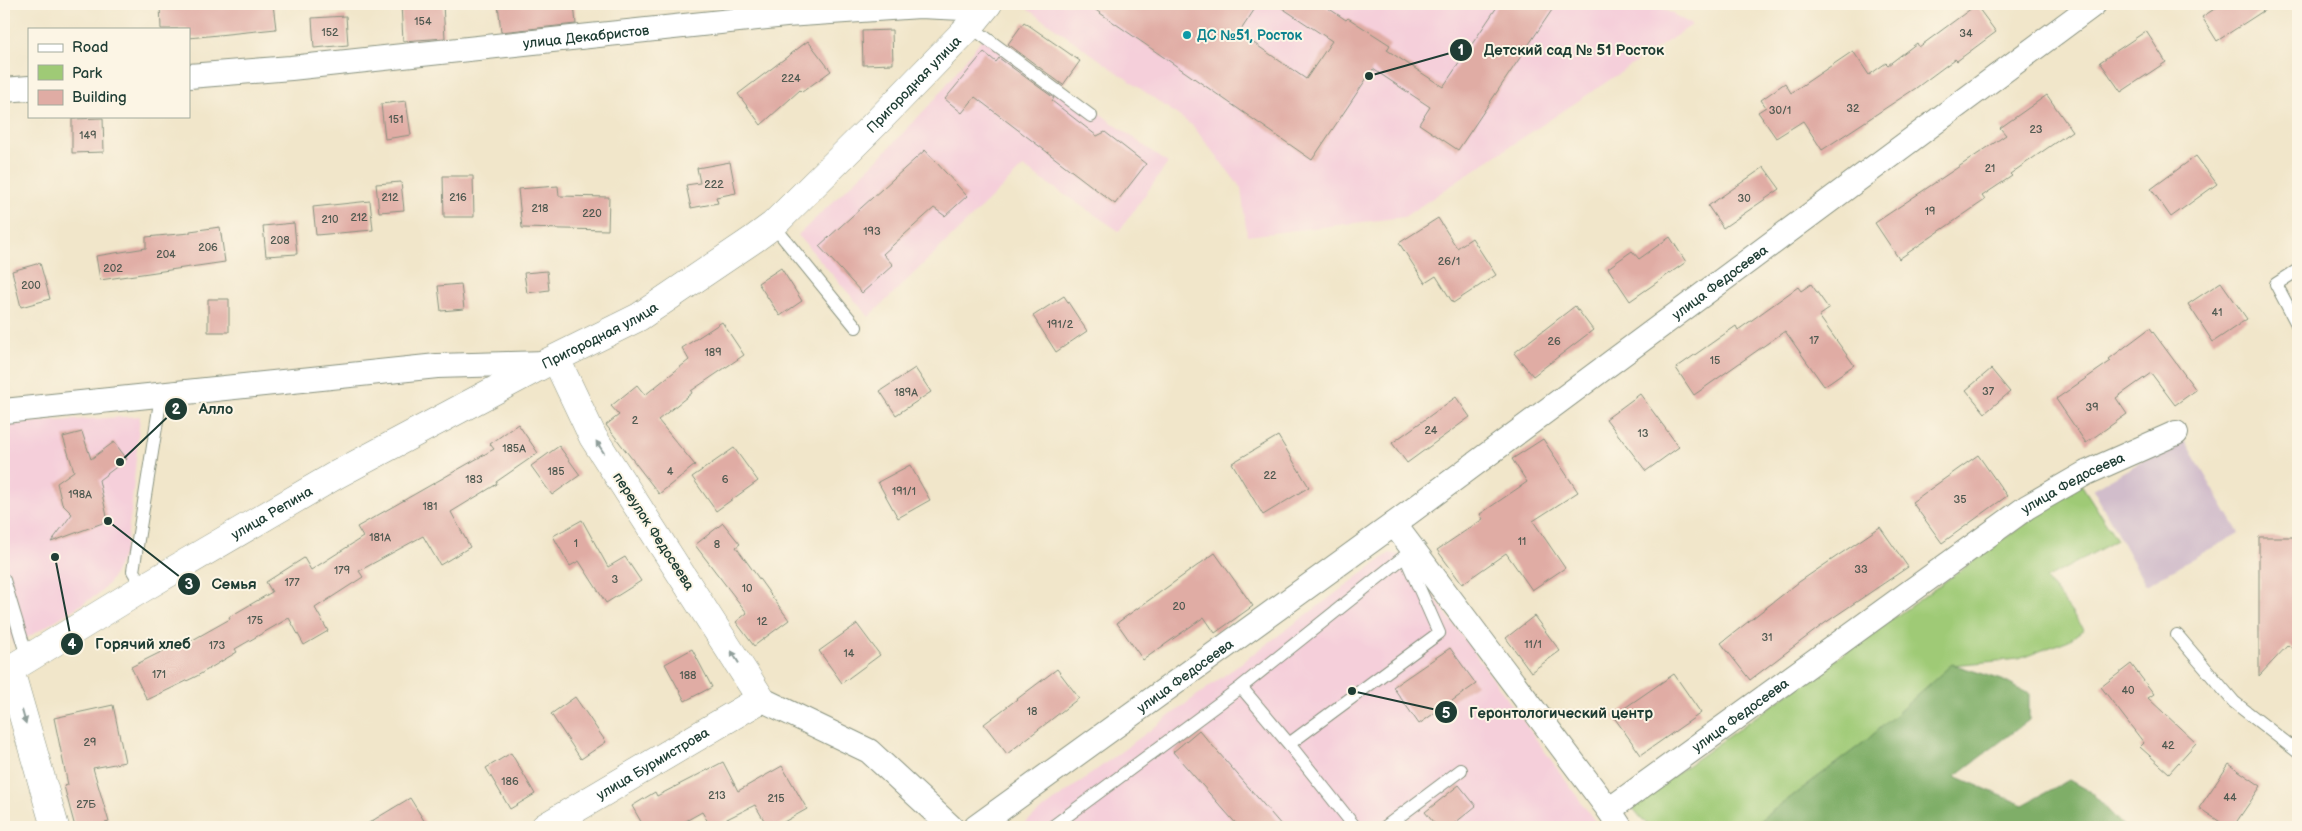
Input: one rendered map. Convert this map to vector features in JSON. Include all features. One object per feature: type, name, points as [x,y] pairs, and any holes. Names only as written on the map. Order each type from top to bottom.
[{"type":"street","name":"улица Федосеева","points":[[976,827],[1394,524],[2094,4]]},
{"type":"street","name":"улица Декабристов","points":[[190,76],[291,68],[786,15],[920,6],[981,13]]},
{"type":"street","name":"Пригородная улица","points":[[4,411],[436,366],[551,361],[639,317],[773,225],[876,123],[981,13]]},
{"type":"street","points":[[4,90],[28,88]]},
{"type":"street","name":"улица Репина","points":[[14,668],[143,588],[336,475],[551,361]]},
{"type":"street","name":"переулок Федосеева","points":[[551,361],[593,437],[761,699]]},
{"type":"street","name":"улица Федосеева","points":[[1394,524],[1614,818],[2027,507],[2086,473],[2176,433]]},
{"type":"street","points":[[14,668],[55,827]]},
{"type":"street","points":[[761,699],[869,751],[952,827]]},
{"type":"street","name":"улица Бурмистрова","points":[[545,827],[761,699]]},
{"type":"lane","points":[[981,13],[1091,116]]},
{"type":"lane","points":[[773,225],[856,327]]},
{"type":"lane","points":[[2298,270],[2276,284],[2298,326]]},
{"type":"lane","points":[[143,588],[133,571],[161,396]]},
{"type":"lane","points":[[1052,827],[1241,687],[1405,556],[1439,633],[1289,744]]},
{"type":"lane","points":[[4,580],[14,668]]},
{"type":"lane","points":[[2177,635],[2234,702],[2298,752]]},
{"type":"lane","points":[[1241,687],[1355,827]]},
{"type":"lane","points":[[1385,827],[1461,770]]},
{"type":"shaded area","points":[[1026,4],[1655,4],[1692,25],[1404,217],[1247,236],[1241,188],[1193,126],[1024,6]]},
{"type":"shaded area","points":[[987,32],[1168,163],[1119,231],[1023,167],[869,317],[798,235],[882,155],[936,98]]},
{"type":"shaded area","points":[[140,416],[131,512],[125,552],[111,580],[100,593],[14,646],[4,613],[4,424]]},
{"type":"shaded area","points":[[2183,438],[2239,533],[2146,585],[2093,489]]},
{"type":"shaded area","points":[[1390,553],[1405,556],[1599,827],[1019,827]]},
{"type":"green space","points":[[2081,484],[2117,540],[2046,579],[2084,629],[2069,640],[2019,659],[1952,665],[1867,740],[1751,827],[1649,827],[1631,806]]},
{"type":"green space","points":[[1952,664],[2002,680],[2029,694],[2029,720],[1955,776],[2023,805],[2069,780],[2092,793],[2124,827],[1751,827],[1867,740]]},
{"type":"building","points":[[160,4],[273,4],[276,29],[190,38],[190,28],[161,28]]},
{"type":"building","points":[[401,4],[443,4],[445,38],[403,41]]},
{"type":"building","points":[[498,4],[574,4],[576,24],[501,32]]},
{"type":"building","points":[[1087,4],[1258,4],[1239,33],[1306,79],[1332,41],[1276,4],[1322,4],[1390,45],[1387,50],[1443,87],[1499,4],[1556,4],[1458,150],[1419,124],[1430,107],[1373,69],[1312,160]]},
{"type":"building","points":[[2222,4],[2274,4],[2217,41],[2202,17]]},
{"type":"building","points":[[1976,5],[1996,32],[1957,61],[1955,59],[1916,88],[1822,150],[1803,121],[1776,138],[1758,112],[1766,107],[1761,100],[1785,83],[1791,93],[1853,51],[1869,75],[1886,63],[1888,65],[1917,43],[1919,47]]},
{"type":"building","points":[[346,16],[348,45],[314,48],[312,18]]},
{"type":"building","points":[[1024,22],[1080,61],[1063,85],[1008,44]]},
{"type":"building","points":[[892,30],[893,64],[863,65],[862,31]]},
{"type":"building","points":[[2146,31],[2166,62],[2121,92],[2100,62]]},
{"type":"building","points":[[808,41],[831,71],[802,92],[800,90],[761,125],[738,94]]},
{"type":"building","points":[[984,52],[996,62],[999,58],[1054,98],[1052,101],[1097,136],[1105,132],[1146,164],[1115,204],[975,97],[962,113],[945,99]]},
{"type":"building","points":[[2047,95],[2072,131],[1982,196],[1985,200],[1899,259],[1875,223],[2006,135],[2000,128]]},
{"type":"building","points":[[406,101],[411,135],[385,139],[381,104]]},
{"type":"building","points":[[103,118],[104,152],[72,153],[72,119]]},
{"type":"building","points":[[925,150],[967,196],[945,216],[934,208],[883,254],[893,265],[862,293],[819,246]]},
{"type":"building","points":[[2196,156],[2217,184],[2171,217],[2151,189]]},
{"type":"building","points":[[730,162],[736,193],[716,197],[718,203],[691,208],[686,185],[700,183],[697,168]]},
{"type":"building","points":[[1764,167],[1780,189],[1723,228],[1708,206]]},
{"type":"building","points":[[443,176],[473,176],[474,217],[444,217]]},
{"type":"building","points":[[401,182],[404,210],[379,212],[376,184]]},
{"type":"building","points":[[558,186],[559,196],[609,197],[608,230],[522,228],[518,189]]},
{"type":"building","points":[[370,201],[373,230],[316,235],[313,207]]},
{"type":"building","points":[[1438,218],[1457,248],[1472,238],[1496,275],[1453,303],[1436,276],[1425,283],[1399,243]]},
{"type":"building","points":[[294,223],[297,254],[266,256],[263,226]]},
{"type":"building","points":[[220,227],[225,262],[100,280],[96,256],[146,248],[146,237],[190,233],[190,231]]},
{"type":"building","points":[[1670,237],[1686,262],[1630,301],[1608,268],[1632,251],[1639,259]]},
{"type":"building","points":[[40,263],[50,299],[21,307],[12,271]]},
{"type":"building","points":[[781,268],[802,301],[780,316],[758,283]]},
{"type":"building","points":[[547,271],[549,290],[527,293],[524,273]]},
{"type":"building","points":[[2221,282],[2247,319],[2213,342],[2188,304]]},
{"type":"building","points":[[461,284],[464,309],[441,311],[438,286]]},
{"type":"building","points":[[1811,284],[1829,309],[1819,316],[1854,365],[1824,386],[1785,331],[1694,395],[1676,368],[1736,326],[1738,330],[1798,287],[1801,291]]},
{"type":"building","points":[[1064,296],[1087,331],[1056,352],[1033,316]]},
{"type":"building","points":[[208,299],[229,299],[229,332],[208,332]]},
{"type":"building","points":[[1575,306],[1593,330],[1533,376],[1514,353]]},
{"type":"building","points":[[722,322],[744,355],[691,391],[692,393],[658,420],[695,465],[659,494],[606,425],[619,415],[611,406],[637,385],[645,395],[689,360],[682,348]]},
{"type":"building","points":[[2150,328],[2196,390],[2175,405],[2151,373],[2116,398],[2127,414],[2086,443],[2056,399],[2111,361],[2109,359]]},
{"type":"building","points":[[915,368],[931,392],[896,415],[880,391]]},
{"type":"building","points":[[1991,369],[2010,392],[1985,413],[1966,390]]},
{"type":"building","points":[[1640,394],[1679,447],[1646,471],[1606,419]]},
{"type":"building","points":[[1456,397],[1470,417],[1407,463],[1392,443]]},
{"type":"building","points":[[518,424],[538,453],[496,482],[497,484],[451,512],[470,547],[440,565],[423,536],[359,571],[363,577],[315,608],[328,631],[304,645],[289,618],[235,649],[237,652],[197,676],[147,700],[131,667],[171,647],[173,651],[230,619],[229,617],[272,592],[266,582],[304,558],[311,570],[363,537],[357,527],[494,449],[490,444]]},
{"type":"building","points":[[82,432],[91,459],[114,442],[127,459],[99,480],[108,521],[51,542],[72,514],[62,504],[57,483],[74,471],[63,437]]},
{"type":"building","points":[[1278,436],[1309,487],[1263,515],[1232,463]]},
{"type":"building","points":[[1543,439],[1578,492],[1533,521],[1565,568],[1532,590],[1506,553],[1462,584],[1437,550],[1483,519],[1480,514],[1527,482],[1512,459]]},
{"type":"building","points":[[559,446],[580,475],[552,495],[531,466]]},
{"type":"building","points":[[734,448],[758,481],[716,511],[692,477]]},
{"type":"building","points":[[1978,455],[2007,496],[1942,543],[1912,502]]},
{"type":"building","points":[[910,465],[930,500],[898,518],[878,482]]},
{"type":"building","points":[[582,520],[608,567],[625,557],[641,581],[606,603],[579,561],[570,566],[553,536]]},
{"type":"building","points":[[723,523],[740,544],[736,547],[789,620],[754,646],[736,622],[747,613],[695,545]]},
{"type":"building","points":[[1880,527],[1908,567],[1825,623],[1750,680],[1721,643],[1799,582]]},
{"type":"building","points":[[2259,537],[2298,537],[2298,653],[2288,645],[2259,676]]},
{"type":"building","points":[[1215,553],[1253,606],[1215,633],[1204,617],[1143,660],[1117,623]]},
{"type":"building","points":[[1534,616],[1560,651],[1531,672],[1506,638]]},
{"type":"building","points":[[857,624],[880,655],[842,683],[819,651]]},
{"type":"building","points":[[1450,648],[1476,684],[1419,724],[1393,687]]},
{"type":"building","points":[[692,649],[712,687],[685,701],[665,664]]},
{"type":"building","points":[[2131,664],[2154,694],[2148,698],[2196,743],[2169,773],[2140,747],[2144,743],[2101,687]]},
{"type":"building","points":[[1057,669],[1079,698],[1007,754],[984,724]]},
{"type":"building","points":[[1674,674],[1701,713],[1641,755],[1613,716]]},
{"type":"building","points":[[575,697],[606,742],[581,759],[551,714]]},
{"type":"building","points":[[113,705],[125,762],[93,768],[109,822],[91,827],[75,827],[64,786],[68,785],[54,718]]},
{"type":"building","points":[[1199,730],[1283,827],[1239,827],[1173,752]]},
{"type":"building","points":[[511,753],[535,794],[510,809],[486,768]]},
{"type":"building","points":[[723,762],[738,791],[782,766],[807,809],[775,827],[768,827],[755,805],[711,827],[702,812],[675,827],[644,827],[632,806],[655,792],[657,796]]},
{"type":"building","points":[[2229,764],[2261,786],[2233,827],[2228,827],[2199,808]]},
{"type":"building","points":[[1459,785],[1476,806],[1450,827],[1437,827],[1425,812]]},
{"type":"building","points":[[410,798],[428,827],[362,827]]},
{"type":"place","name":"ДС №51, Росток","points":[[1187,35]]},
{"type":"place","name":"Детский сад № 51 Росток","points":[[1369,76]]},
{"type":"place","name":"Алло","points":[[120,462]]},
{"type":"place","name":"Семья","points":[[108,521]]},
{"type":"place","name":"Горячий хлеб","points":[[55,557]]},
{"type":"place","name":"Геронтологический центр","points":[[1352,691]]}]
